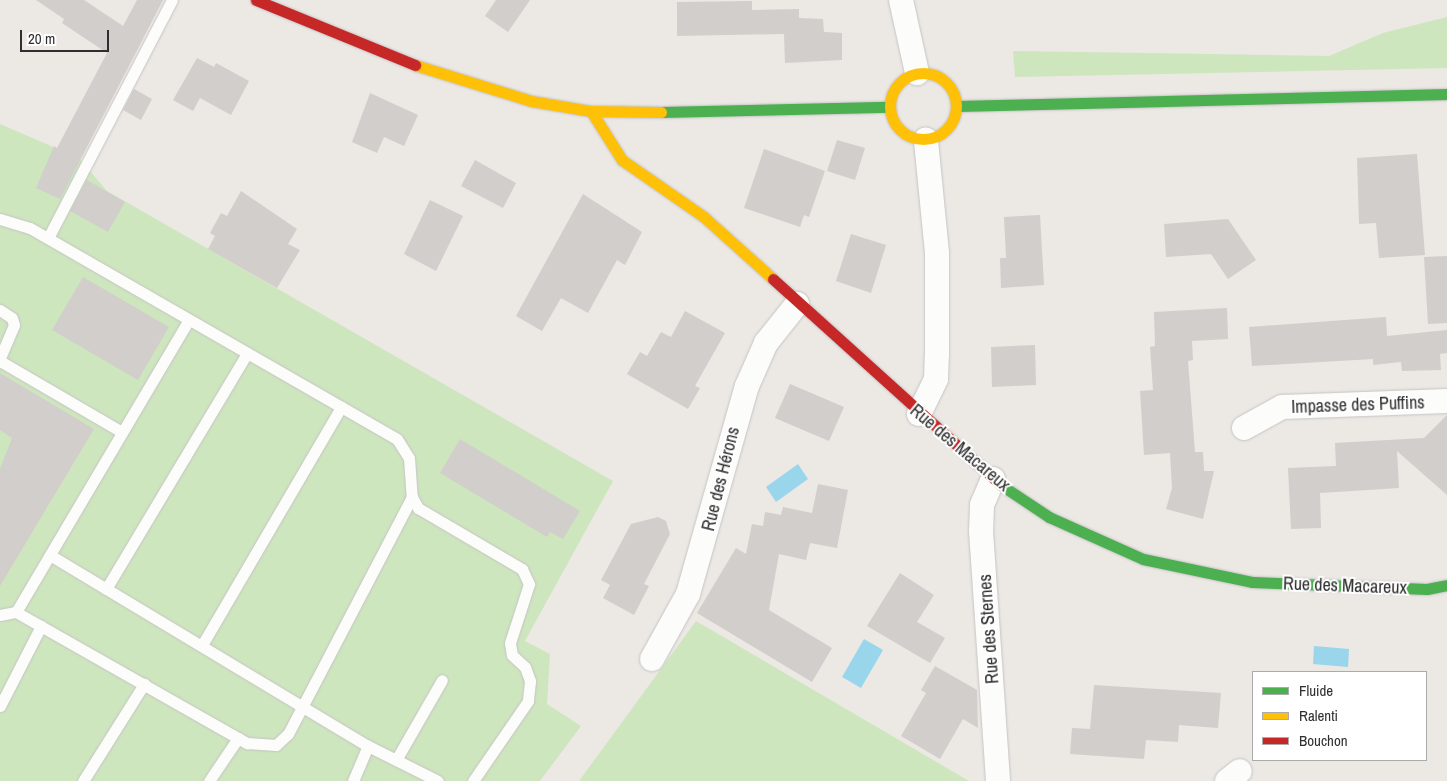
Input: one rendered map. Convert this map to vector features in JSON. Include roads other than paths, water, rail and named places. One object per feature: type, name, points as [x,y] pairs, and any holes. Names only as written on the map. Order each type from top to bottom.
[{"type":"main road","points":[[256,0],[472,86],[530,102],[591,111],[890,107]]},
{"type":"main road","points":[[917,73],[944,80],[955,96],[956,106],[948,129],[926,140],[905,134],[892,118],[890,107],[897,86],[917,73]]},
{"type":"main road","points":[[956,106],[1447,94]]},
{"type":"main road","name":"Rue des Macareux","points":[[591,111],[596,124],[622,160],[704,217],[797,304],[993,479],[1049,517],[1143,559],[1252,582],[1440,590]]},
{"type":"street","points":[[901,0],[917,73]]},
{"type":"street","points":[[919,414],[936,380],[937,354],[937,253],[926,140]]},
{"type":"street","name":"Rue des Hérons","points":[[652,659],[688,594],[747,386],[766,344],[797,304]]},
{"type":"street","name":"Impasse des Puffins","points":[[1244,428],[1282,407],[1447,401]]},
{"type":"street","name":"Rue des Sternes","points":[[993,479],[982,505],[981,531],[998,781]]},
{"type":"lane","points":[[48,238],[172,0]]},
{"type":"lane","points":[[0,220],[48,238],[397,439],[409,458],[412,498],[418,508],[522,569],[529,584],[510,643],[512,655],[525,667],[530,681],[528,701],[473,781]]},
{"type":"lane","points":[[0,310],[12,318],[14,325],[0,359],[122,432]]},
{"type":"lane","points":[[16,612],[189,320]]},
{"type":"lane","points":[[106,588],[247,353]]},
{"type":"lane","points":[[202,646],[341,407]]},
{"type":"lane","points":[[0,615],[16,612],[238,738],[261,746],[276,745],[288,734],[412,498]]},
{"type":"lane","points":[[50,555],[368,746],[438,781]]},
{"type":"lane","points":[[0,706],[41,626]]},
{"type":"lane","points":[[396,760],[442,680]]},
{"type":"lane","points":[[83,781],[144,684]]},
{"type":"lane","points":[[209,781],[238,738]]},
{"type":"lane","points":[[353,781],[368,746]]},
{"type":"water","points":[[798,464],[808,479],[776,502],[766,487]]},
{"type":"water","points":[[864,639],[883,650],[861,688],[842,677]]},
{"type":"water","points":[[1314,646],[1349,649],[1348,667],[1313,664]]}]
